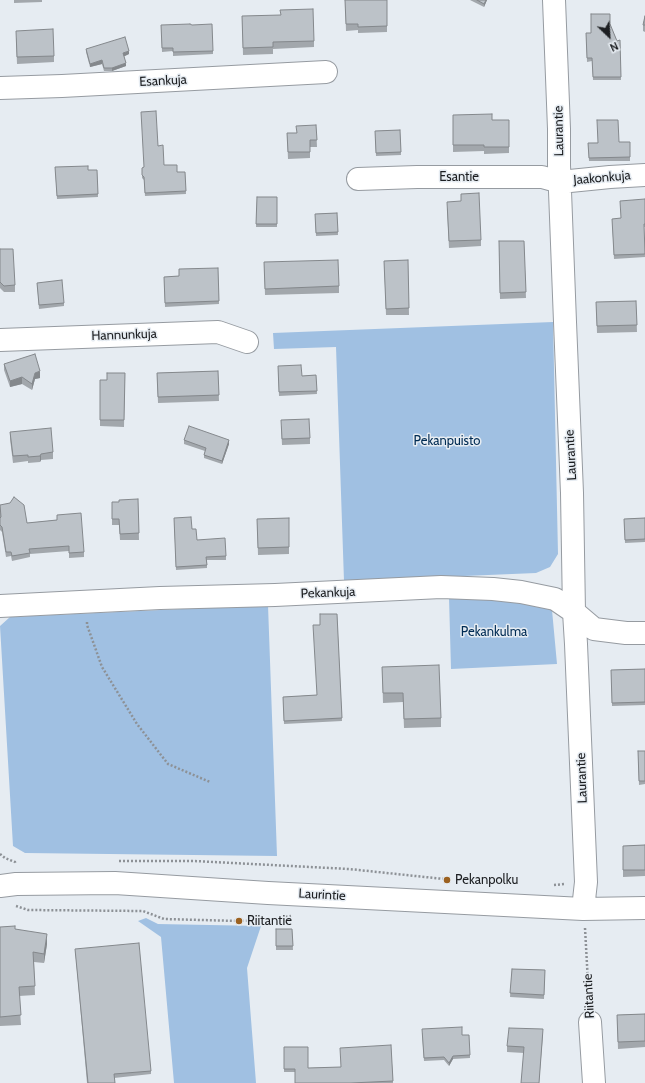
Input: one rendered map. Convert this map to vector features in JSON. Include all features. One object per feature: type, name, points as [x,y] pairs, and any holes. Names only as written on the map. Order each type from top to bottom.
[{"type":"street","name":"Laurantie","points":[[554,0],[564,322],[572,493],[574,612],[586,882],[583,909]]},
{"type":"street","name":"Esankuja","points":[[0,88],[326,72]]},
{"type":"street","name":"Jaakonkuja","points":[[560,182],[645,175]]},
{"type":"street","name":"Esantie","points":[[358,179],[417,177],[542,177],[560,182]]},
{"type":"street","name":"Hannunkuja","points":[[0,340],[218,332],[247,342]]},
{"type":"street","name":"Pekankuja","points":[[0,606],[86,601],[275,595],[440,587],[493,589],[521,592],[555,599],[574,612],[594,629],[626,633],[645,633]]},
{"type":"street","name":"Laurintie","points":[[0,886],[16,884],[115,883],[268,893],[583,909],[645,908]]},
{"type":"street","name":"Riitantie","points":[[590,1022],[594,1083]]},
{"type":"path","points":[[86,601],[87,625],[102,667],[137,724],[168,764],[210,782]]},
{"type":"path","points":[[113,861],[194,860],[349,869],[447,880]]},
{"type":"path","points":[[15,862],[22,862]]},
{"type":"path","points":[[548,886],[586,882]]},
{"type":"path","name":"Riitantie","points":[[583,909],[590,1022]]},
{"type":"green space","name":"Pekanpuisto","points":[[553,322],[558,554],[550,567],[536,573],[344,581],[336,347],[274,349],[273,333]]},
{"type":"green space","name":"Pekankulma","points":[[449,597],[506,597],[552,610],[557,664],[451,669]]},
{"type":"green space","points":[[268,605],[277,856],[25,853],[13,846],[0,626],[10,617]]},
{"type":"green space","points":[[146,918],[158,924],[261,926],[247,968],[256,1083],[174,1083],[161,937],[138,921]]},
{"type":"building","points":[[345,0],[387,0],[387,26],[358,27],[358,24],[346,24]]},
{"type":"building","points":[[477,0],[486,0],[484,4]]},
{"type":"building","points":[[313,9],[314,41],[273,42],[273,47],[243,48],[242,16],[281,15],[280,10]]},
{"type":"building","points":[[591,14],[610,14],[610,24],[617,41],[620,40],[621,77],[593,77],[592,58],[587,58],[586,33],[591,33]]},
{"type":"building","points":[[212,24],[213,51],[173,52],[173,48],[162,48],[161,25]]},
{"type":"building","points":[[53,29],[54,56],[17,57],[16,31]]},
{"type":"building","points":[[125,37],[129,51],[123,53],[126,63],[112,68],[104,68],[102,60],[90,64],[86,49]]},
{"type":"building","points":[[156,111],[158,146],[163,145],[164,165],[177,165],[177,172],[185,172],[186,191],[145,193],[144,177],[142,175],[142,168],[144,167],[141,112]]},
{"type":"building","points":[[492,114],[492,120],[509,120],[509,147],[453,145],[453,115]]},
{"type":"building","points":[[597,120],[618,120],[619,142],[630,142],[630,157],[589,158],[588,143],[598,143]]},
{"type":"building","points":[[316,125],[317,140],[310,140],[310,152],[288,152],[287,133],[297,133],[296,126]]},
{"type":"building","points":[[400,130],[401,152],[376,153],[375,131]]},
{"type":"building","points":[[88,166],[88,170],[97,170],[98,194],[57,196],[55,167]]},
{"type":"building","points":[[479,193],[481,240],[449,241],[447,202],[461,201],[461,194]]},
{"type":"building","points":[[257,197],[277,197],[277,224],[256,224]]},
{"type":"building","points":[[645,199],[645,254],[614,255],[612,219],[621,218],[620,201]]},
{"type":"building","points":[[337,213],[338,232],[316,233],[315,214]]},
{"type":"building","points":[[499,241],[524,241],[526,292],[500,293]]},
{"type":"building","points":[[0,249],[13,249],[15,285],[4,286],[0,282]]},
{"type":"building","points":[[338,260],[339,286],[265,289],[264,262]]},
{"type":"building","points":[[408,260],[409,308],[386,309],[384,261]]},
{"type":"building","points":[[218,268],[219,301],[165,303],[164,277],[179,276],[179,269]]},
{"type":"building","points":[[62,280],[64,303],[39,305],[37,283]]},
{"type":"building","points":[[636,301],[637,325],[597,326],[596,302]]},
{"type":"building","points":[[35,354],[40,371],[35,373],[32,384],[22,377],[10,381],[4,364]]},
{"type":"building","points":[[301,365],[302,376],[316,375],[317,391],[279,392],[278,366]]},
{"type":"building","points":[[218,371],[219,395],[158,397],[157,373]]},
{"type":"building","points":[[107,373],[125,373],[124,420],[100,420],[100,380],[107,380]]},
{"type":"building","points":[[309,419],[310,438],[282,439],[281,420]]},
{"type":"building","points":[[189,426],[229,440],[222,461],[204,455],[206,448],[184,440]]},
{"type":"building","points":[[51,428],[53,452],[41,454],[40,456],[13,456],[10,432]]},
{"type":"building","points":[[14,497],[24,505],[27,523],[57,520],[57,515],[81,513],[84,552],[69,553],[69,546],[29,549],[30,553],[12,556],[11,552],[6,552],[2,527],[0,525],[0,505],[10,503]]},
{"type":"building","points":[[138,499],[139,533],[120,534],[119,519],[112,519],[112,502]]},
{"type":"building","points":[[191,517],[192,529],[196,529],[197,540],[225,538],[226,556],[206,557],[207,565],[176,567],[174,518]]},
{"type":"building","points":[[289,518],[289,547],[258,548],[257,519]]},
{"type":"building","points":[[645,518],[645,539],[625,540],[624,519]]},
{"type":"building","points":[[320,614],[337,614],[342,718],[284,721],[283,697],[317,695],[313,625],[320,625]]},
{"type":"building","points":[[439,665],[441,718],[404,719],[403,693],[383,693],[382,667]]},
{"type":"building","points":[[645,669],[645,702],[612,703],[611,670]]},
{"type":"building","points":[[638,751],[645,751],[645,781],[639,781]]},
{"type":"building","points":[[645,845],[645,870],[623,870],[623,846]]},
{"type":"building","points":[[15,926],[15,929],[47,934],[44,954],[33,952],[35,986],[19,987],[21,1015],[0,1017],[0,927]]},
{"type":"building","points":[[276,929],[292,929],[293,946],[276,946]]},
{"type":"building","points":[[139,943],[151,1071],[114,1074],[115,1083],[88,1083],[75,949]]},
{"type":"building","points":[[512,969],[545,970],[544,995],[510,993]]},
{"type":"building","points":[[645,1014],[645,1041],[618,1042],[617,1015]]},
{"type":"building","points":[[462,1027],[462,1035],[469,1035],[470,1055],[453,1056],[449,1063],[444,1057],[424,1058],[422,1029]]},
{"type":"building","points":[[509,1028],[543,1029],[539,1083],[521,1083],[524,1047],[507,1046]]},
{"type":"building","points":[[391,1045],[393,1081],[295,1083],[295,1069],[284,1069],[284,1047],[308,1047],[308,1068],[341,1067],[340,1048]]},
{"type":"place","name":"Pekanpolku","points":[[447,880]]},
{"type":"place","name":"Riitantie","points":[[239,921]]}]
